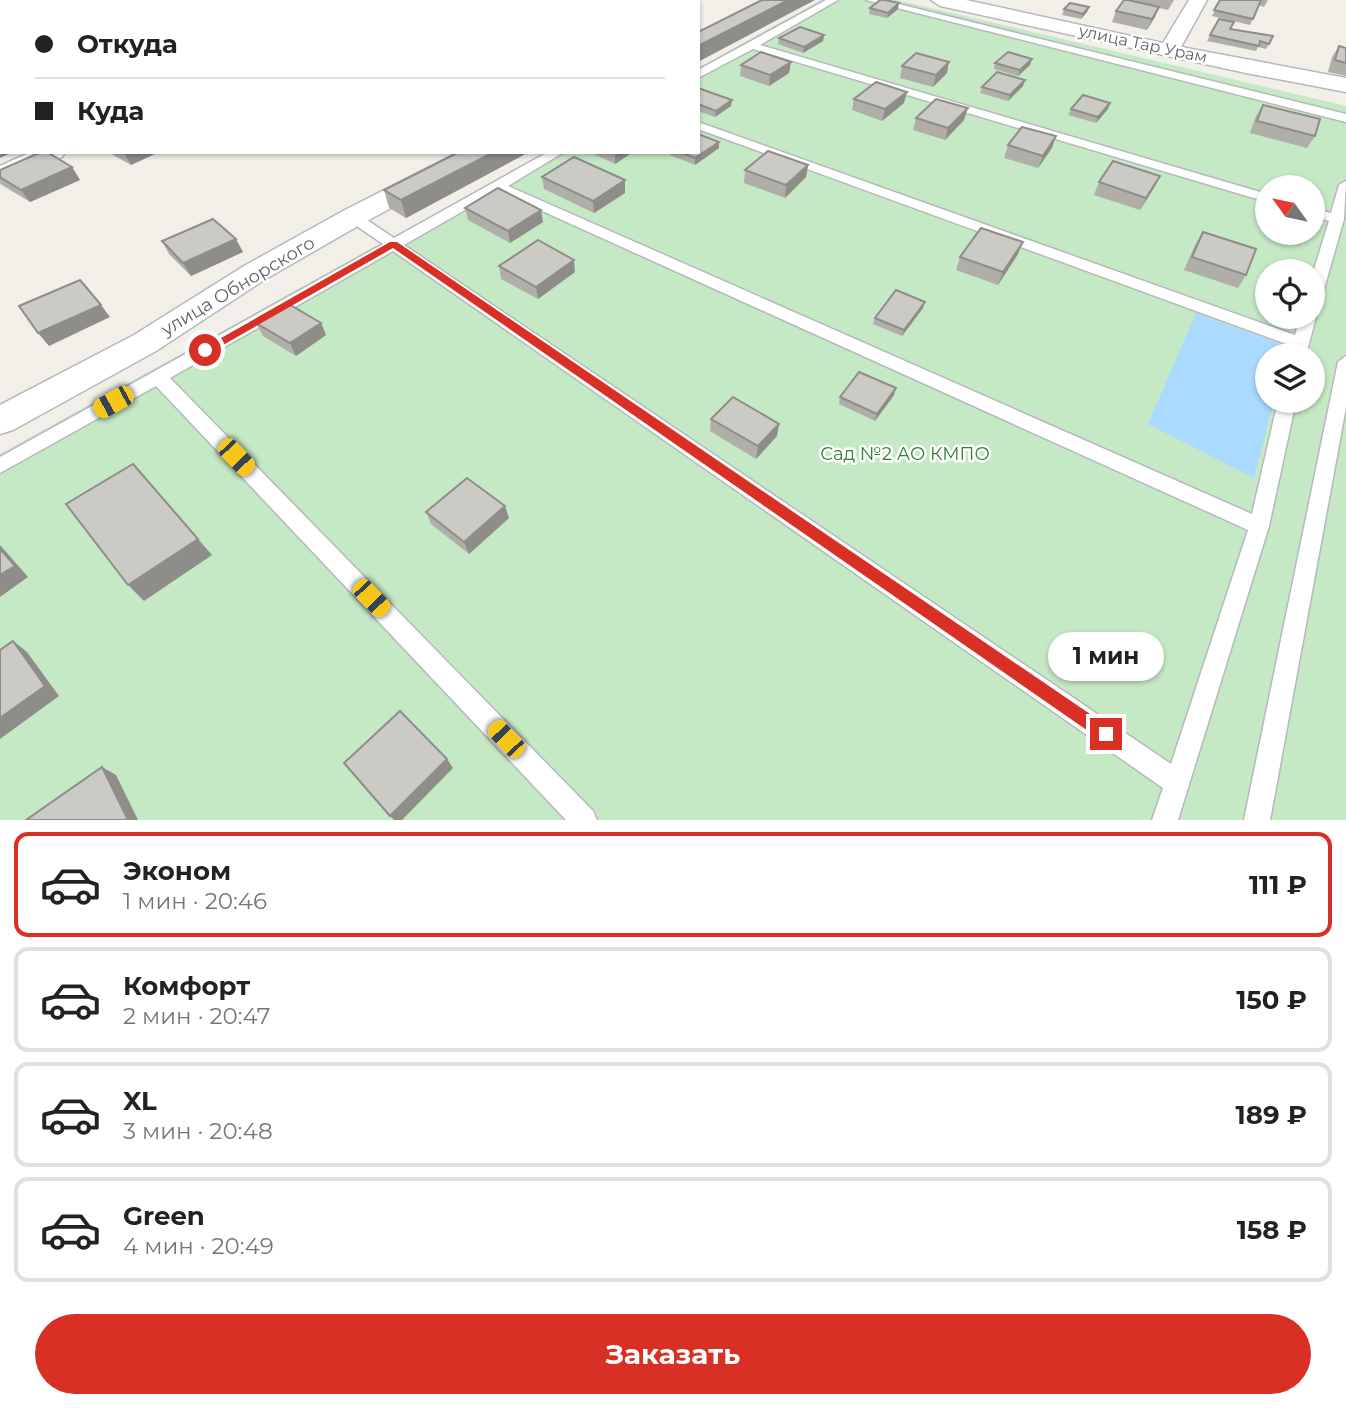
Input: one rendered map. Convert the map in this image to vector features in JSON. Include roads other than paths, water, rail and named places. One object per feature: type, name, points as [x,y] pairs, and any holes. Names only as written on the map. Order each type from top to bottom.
[{"type":"street","name":"улица Тар Урам","points":[[944,0],[1169,50],[1346,85]]},
{"type":"street","points":[[1169,50],[1198,0]]},
{"type":"street","points":[[0,174],[48,154]]},
{"type":"street","name":"улица Обнорского","points":[[0,421],[145,343],[254,273],[353,217],[474,154]]},
{"type":"lane","points":[[700,74],[833,0]]},
{"type":"lane","points":[[871,0],[1346,118]]},
{"type":"lane","points":[[751,45],[1255,194]]},
{"type":"lane","points":[[1238,91],[1246,66]]},
{"type":"lane","points":[[700,126],[1283,343]]},
{"type":"lane","points":[[0,466],[554,154]]},
{"type":"lane","points":[[498,186],[1259,526]]},
{"type":"lane","points":[[1325,259],[1346,186]]},
{"type":"lane","points":[[1325,216],[1337,219]]},
{"type":"lane","points":[[353,217],[1175,782]]},
{"type":"lane","points":[[1256,820],[1346,362]]},
{"type":"lane","points":[[158,377],[584,820]]},
{"type":"lane","points":[[1165,820],[1259,526],[1284,413]]},
{"type":"water","points":[[1196,313],[1277,343],[1255,343],[1255,413],[1271,413],[1254,478],[1148,424]]},
{"type":"park label","name":"Сад №2 АО КМПО","points":[[905,454]]}]
